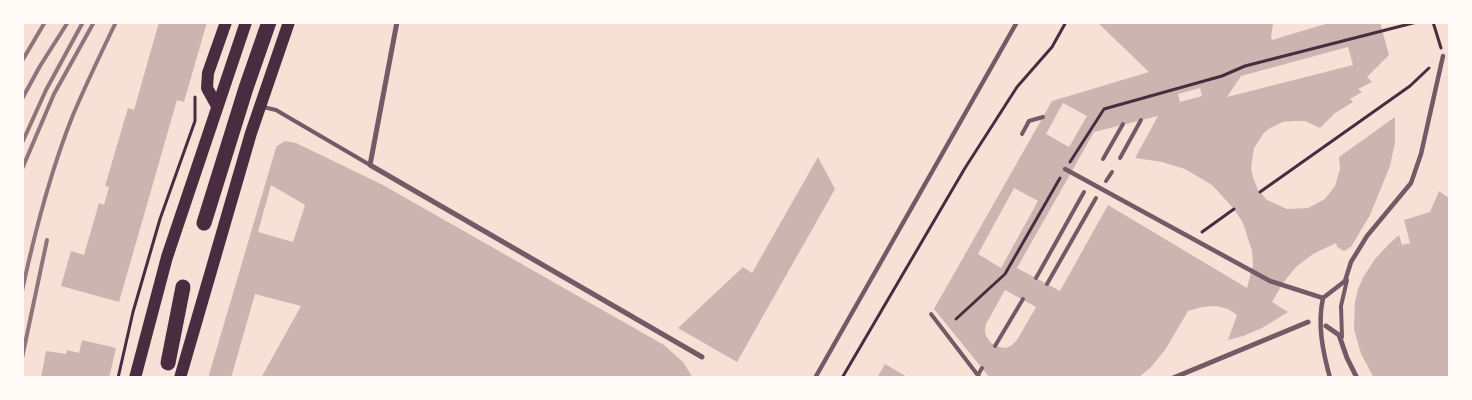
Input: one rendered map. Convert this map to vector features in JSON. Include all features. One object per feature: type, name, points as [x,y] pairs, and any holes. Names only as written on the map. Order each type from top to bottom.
[{"type":"highway","points":[[204,223],[246,88],[269,22]]},
{"type":"highway","points":[[168,363],[183,287]]},
{"type":"main road","points":[[217,106],[207,88],[208,73],[226,22]]},
{"type":"main road","points":[[134,378],[167,257],[246,22]]},
{"type":"main road","points":[[180,378],[250,133],[289,22]]},
{"type":"street","points":[[397,22],[370,165],[702,357]]},
{"type":"street","points":[[815,378],[1017,22]]},
{"type":"street","points":[[1330,378],[1324,353],[1323,328],[1320,321],[1323,298],[1345,281],[1351,262],[1367,236],[1410,183],[1421,154],[1443,56]]},
{"type":"street","points":[[1065,169],[1270,281],[1323,298]]},
{"type":"street","points":[[1173,378],[1308,322]]},
{"type":"street","points":[[1323,328],[1340,334],[1347,358],[1356,378]]},
{"type":"lane","points":[[261,106],[276,110],[370,165]]},
{"type":"lane","points":[[1022,134],[1029,121],[1043,118]]},
{"type":"lane","points":[[1120,158],[1141,120]]},
{"type":"lane","points":[[1104,159],[1123,124]]},
{"type":"lane","points":[[1106,181],[1112,172]]},
{"type":"lane","points":[[1036,278],[1084,192]]},
{"type":"lane","points":[[1047,284],[1096,198]]},
{"type":"lane","points":[[1342,340],[1342,306],[1347,279]]},
{"type":"lane","points":[[995,346],[1023,299]]},
{"type":"lane","points":[[931,314],[979,376]]},
{"type":"lane","points":[[979,376],[982,368]]},
{"type":"path","points":[[842,378],[965,168],[1017,88],[1052,47],[1066,22]]},
{"type":"path","points":[[956,319],[1005,274],[1065,169],[1104,110],[1222,76],[1245,66],[1417,22]]},
{"type":"path","points":[[1260,192],[1410,86],[1443,56],[1433,22]]},
{"type":"path","points":[[118,378],[160,218],[196,121],[195,95]]},
{"type":"path","points":[[1193,238],[1234,209]]},
{"type":"building","points":[[159,22],[207,22],[184,102],[177,100],[119,302],[61,286],[71,251],[84,255],[99,203],[104,205],[109,187],[105,186],[128,108],[134,110]]},
{"type":"building","points":[[1097,22],[1268,22],[1273,24],[1272,40],[1332,22],[1380,22],[1389,55],[1367,77],[1372,82],[1358,89],[1362,92],[1350,99],[1353,102],[1335,113],[1320,128],[1305,121],[1294,121],[1283,122],[1270,128],[1263,134],[1254,148],[1251,168],[1258,190],[1267,200],[1287,209],[1308,208],[1325,199],[1335,186],[1340,169],[1339,157],[1395,117],[1395,142],[1390,166],[1370,215],[1351,247],[1344,251],[1337,247],[1336,243],[1313,254],[1296,267],[1283,283],[1272,302],[1288,312],[1262,328],[1228,340],[1237,315],[1228,309],[1216,306],[1202,307],[1188,311],[1165,350],[1150,368],[1138,378],[990,378],[934,309],[1052,101],[1149,72]],"holes":[[[1348,47],[1353,65],[1227,97],[1241,76]],[[1200,88],[1202,96],[1180,102],[1178,94]],[[1063,103],[1087,116],[1069,147],[1046,134]],[[1158,116],[1135,158],[1162,162],[1185,169],[1212,185],[1234,209],[1243,223],[1252,251],[1253,265],[1247,288],[1108,205],[1060,291],[1017,268],[1094,132]],[[1014,188],[1038,201],[1001,268],[978,254]],[[1005,290],[1036,307],[1017,340],[1011,346],[1006,348],[999,347],[991,343],[985,331],[986,324]]]},
{"type":"building","points":[[285,141],[296,143],[383,185],[664,345],[683,362],[693,378],[261,378],[301,306],[255,294],[231,378],[208,378],[277,146]],"holes":[[[271,185],[305,205],[293,242],[258,232]]]},
{"type":"building","points":[[818,157],[835,189],[737,362],[678,328],[743,267],[752,273]]},
{"type":"building","points":[[1439,191],[1450,199],[1450,378],[1374,378],[1361,354],[1354,329],[1355,302],[1358,289],[1375,259],[1399,235],[1402,245],[1410,243],[1404,220],[1430,212]]},
{"type":"building","points":[[82,340],[116,348],[109,378],[41,378],[46,351],[66,354],[67,350],[79,353]]},
{"type":"building","points":[[885,364],[909,378],[877,378]]},
{"type":"railway","points":[[22,61],[45,22]]},
{"type":"railway","points":[[22,99],[68,22]]},
{"type":"railway","points":[[22,143],[46,90],[83,22]]},
{"type":"railway","points":[[22,169],[54,94],[94,22]]},
{"type":"railway","points":[[22,291],[38,224],[57,158],[78,103],[116,22]]},
{"type":"railway","points":[[22,358],[47,240]]}]
